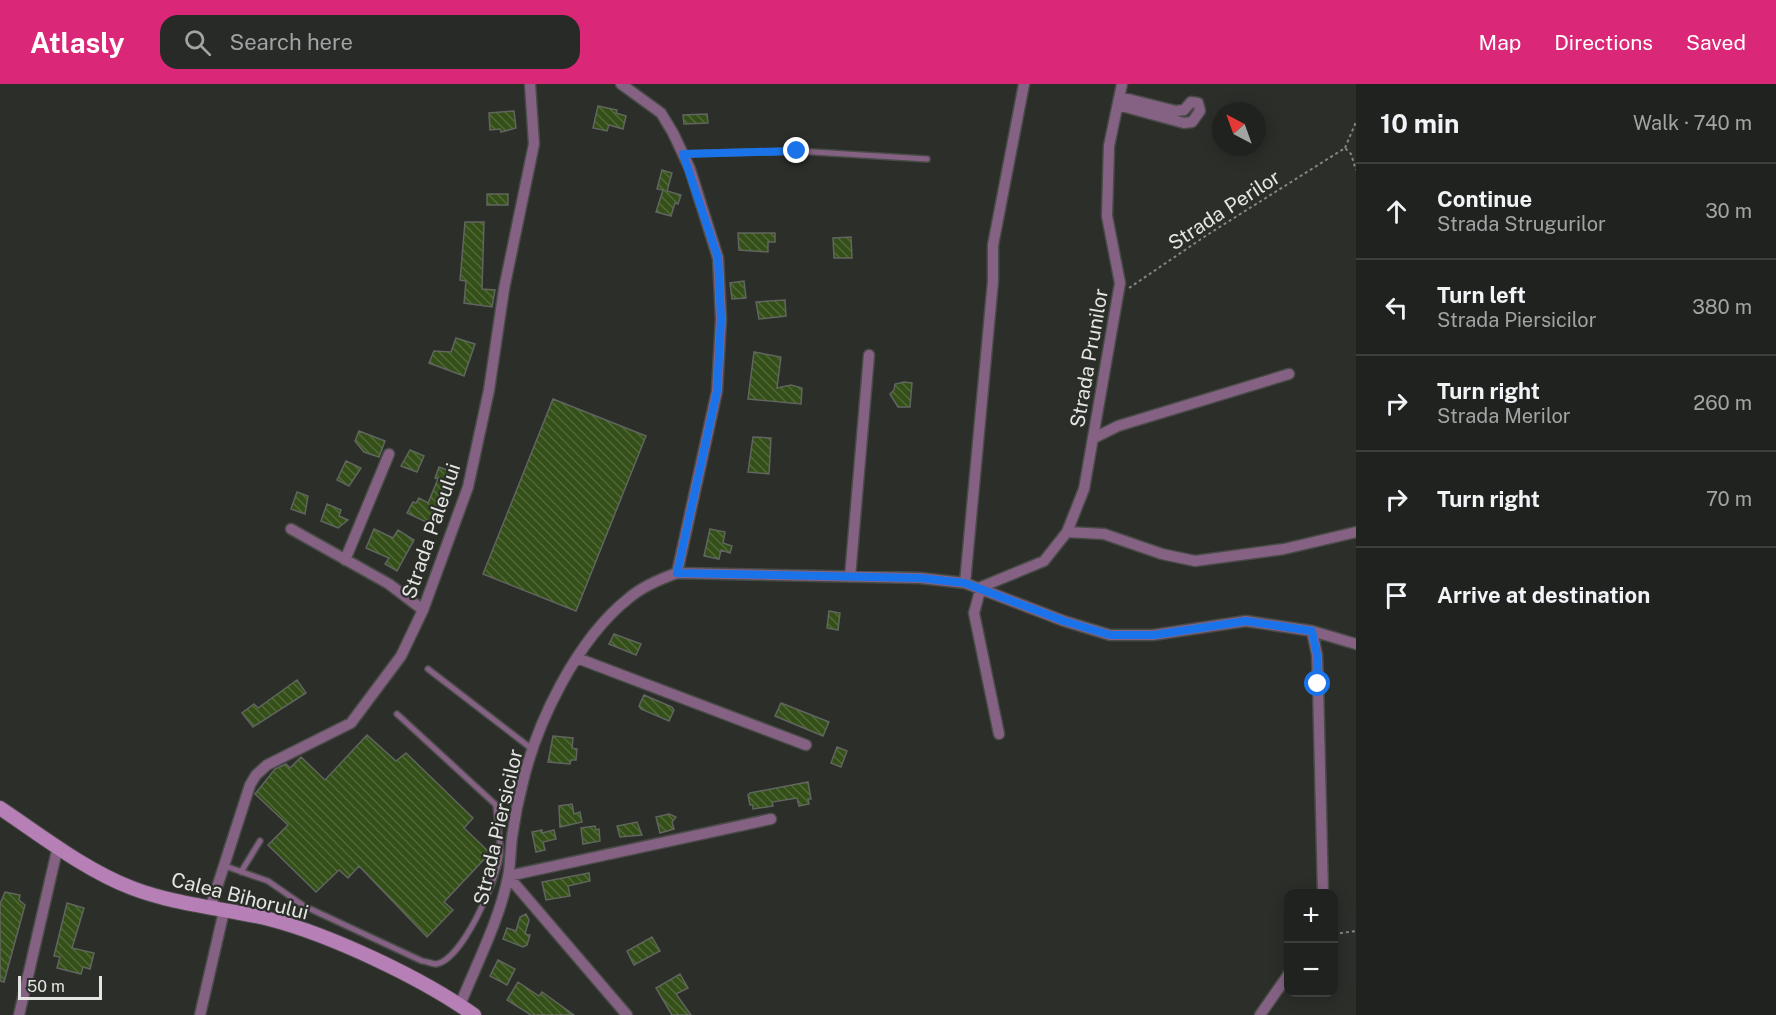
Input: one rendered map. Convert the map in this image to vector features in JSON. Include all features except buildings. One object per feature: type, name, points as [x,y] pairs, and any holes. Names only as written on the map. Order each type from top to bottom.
[{"type":"main road","name":"Calea Bihorului","points":[[0,808],[58,846],[132,887],[210,909],[269,919],[304,931],[366,955],[460,1005],[474,1015]]},
{"type":"street","name":"Strada Paleului","points":[[210,909],[250,785],[256,775],[276,760],[351,723],[401,656],[423,610],[468,487],[489,390],[504,289],[534,144],[530,84]]},
{"type":"street","points":[[621,84],[661,113],[683,154],[718,258],[721,319],[717,391],[677,573]]},
{"type":"street","points":[[965,583],[993,281],[993,245],[1023,84]]},
{"type":"street","name":"Strada Prunilor","points":[[981,587],[1044,561],[1068,532],[1084,489],[1120,283],[1107,216],[1109,147],[1122,84]]},
{"type":"street","points":[[1119,101],[1176,111],[1184,110],[1191,102],[1198,103],[1200,111],[1192,122],[1184,123],[1119,101]]},
{"type":"street","points":[[850,577],[870,356]]},
{"type":"street","points":[[1094,438],[1118,426],[1289,374]]},
{"type":"street","points":[[345,560],[388,454]]},
{"type":"street","points":[[291,530],[389,584],[423,610]]},
{"type":"street","points":[[1068,532],[1104,534],[1162,554],[1195,561],[1284,549],[1356,532]]},
{"type":"street","name":"Strada Piersicilor","points":[[460,1005],[496,915],[508,876],[522,783],[543,726],[577,658],[603,623],[628,598],[650,583],[677,573],[920,578],[981,587],[1064,621],[1110,635],[1154,635],[1246,621],[1312,631],[1356,644]]},
{"type":"street","points":[[981,587],[974,613],[999,734]]},
{"type":"street","points":[[1312,631],[1317,655],[1323,889]]},
{"type":"street","points":[[577,658],[806,745]]},
{"type":"street","points":[[627,1015],[508,876],[771,819]]},
{"type":"street","points":[[19,1015],[58,846]]},
{"type":"street","points":[[200,1015],[224,911]]},
{"type":"street","points":[[1260,1015],[1284,981]]},
{"type":"lane","points":[[683,154],[797,151],[927,159]]},
{"type":"lane","points":[[428,669],[533,750]]},
{"type":"lane","points":[[225,866],[267,881],[304,906],[422,961],[436,964],[448,958],[480,914],[495,879],[500,855],[496,805],[397,714]]},
{"type":"lane","points":[[241,872],[260,841]]},
{"type":"path","points":[[1356,122],[1345,148],[1351,154],[1356,170]]},
{"type":"path","name":"Strada Perilor","points":[[1118,296],[1207,235],[1345,148]]},
{"type":"path","points":[[1338,933],[1356,931]]},
{"type":"route","points":[[797,151],[683,154],[690,169],[718,258],[721,319],[717,391],[677,573],[920,578],[965,583],[981,587],[1064,621],[1110,635],[1154,635],[1246,621],[1312,631],[1317,655],[1318,684]]}]
